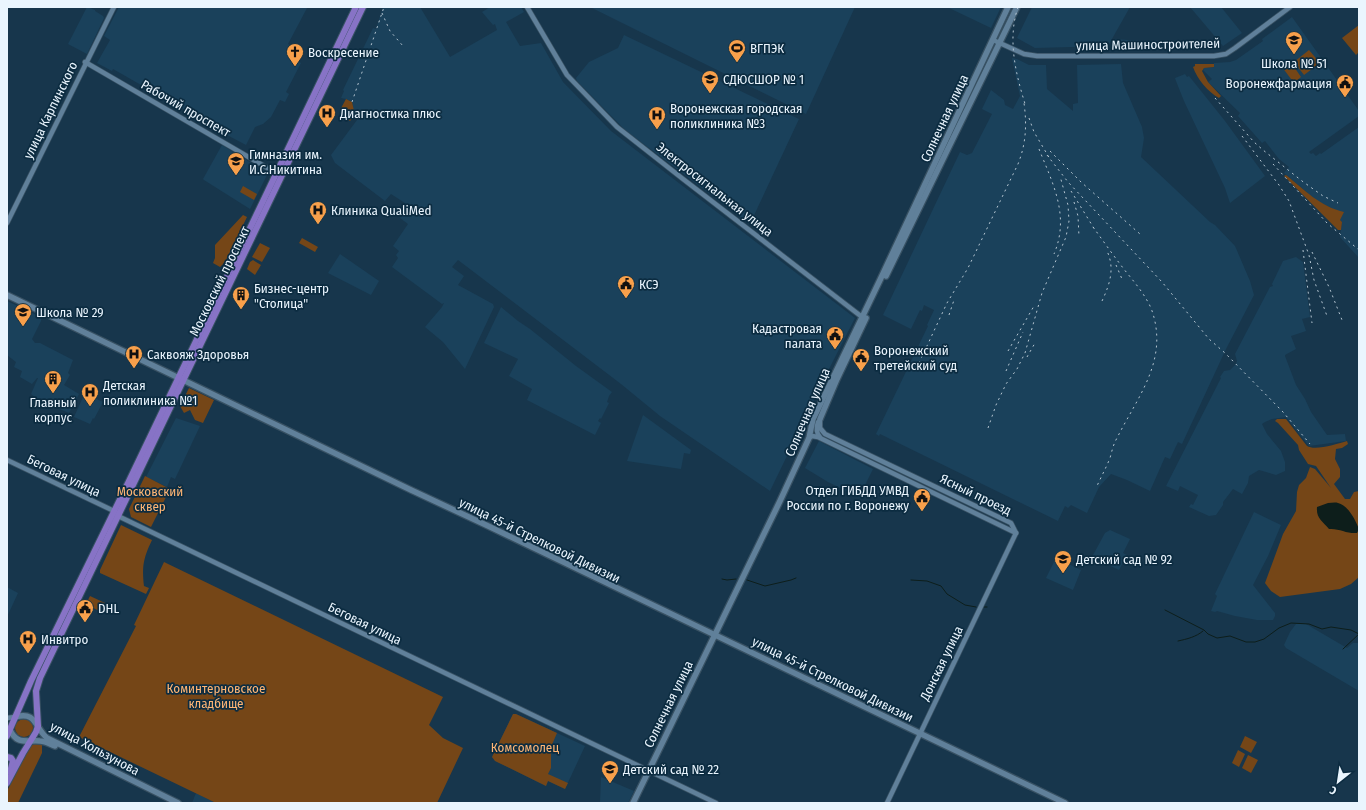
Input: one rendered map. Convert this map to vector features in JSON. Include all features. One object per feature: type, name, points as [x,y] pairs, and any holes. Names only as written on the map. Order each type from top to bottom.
[{"type":"main road","name":"Московский проспект","points":[[250,235],[276,173],[356,7]]},
{"type":"main road","name":"Московский проспект","points":[[38,726],[36,691],[40,678],[180,379],[362,7]]},
{"type":"main road","name":"Солнечная улица","points":[[820,419],[864,317],[1008,7]]},
{"type":"main road","name":"Солнечная улица","points":[[633,803],[780,501],[809,438],[813,419],[1017,7]]},
{"type":"main road","name":"улица 45-й Стрелковой Дивизии","points":[[7,295],[1065,803]]},
{"type":"main road","name":"Московский проспект","points":[[8,730],[16,717],[34,675],[116,514]]},
{"type":"main road","name":"улица Хользунова","points":[[16,717],[22,715],[30,716],[38,726],[41,733],[47,738],[178,803]]},
{"type":"main road","points":[[7,783],[30,741],[35,735],[38,726]]},
{"type":"main road","name":"улица Хользунова","points":[[8,730],[20,740],[45,742],[54,745],[172,803]]},
{"type":"main road","points":[[7,757],[11,758],[13,761],[7,783]]},
{"type":"street","name":"улица Карпинского","points":[[7,223],[114,7]]},
{"type":"street","name":"Электросигнальная улица","points":[[526,7],[566,75],[617,127],[864,317]]},
{"type":"street","name":"улица Машиностроителей","points":[[993,40],[1024,54],[1037,56],[1214,56],[1226,54],[1290,7]]},
{"type":"street","name":"Рабочий проспект","points":[[86,62],[276,173]]},
{"type":"street","points":[[820,419],[816,429],[817,435],[821,438]]},
{"type":"street","name":"Ясный проезд","points":[[820,419],[820,428],[825,434],[1011,523],[1016,533]]},
{"type":"street","name":"Ясный проезд","points":[[809,438],[815,436],[821,438],[1016,533]]},
{"type":"street","name":"Беговая улица","points":[[7,460],[716,803]]},
{"type":"street","points":[[984,518],[996,516]]},
{"type":"street","name":"Донская улица","points":[[887,803],[1016,533]]},
{"type":"street","name":"улица Хользунова","points":[[7,718],[16,717]]},
{"type":"shaded area","points":[[87,7],[95,10],[104,18],[87,54],[68,44]]},
{"type":"shaded area","points":[[119,7],[307,8],[288,44],[298,49],[296,54],[299,57],[297,61],[301,63],[286,92],[289,94],[285,102],[280,100],[271,117],[263,124],[255,127],[246,145],[191,116],[192,114],[113,69],[112,71],[97,63],[110,40],[104,36]]},
{"type":"shaded area","points":[[383,7],[420,7],[450,57],[497,30],[495,24],[493,25],[482,12],[490,7],[521,7],[524,12],[506,22],[520,46],[541,43],[563,82],[611,131],[855,318],[770,491],[660,416],[621,384],[458,260],[452,267],[464,276],[458,285],[493,304],[494,307],[465,369],[443,342],[425,327],[444,303],[442,304],[392,267],[398,258],[396,255],[399,251],[393,246],[408,224],[400,218],[408,205],[391,194],[385,201],[335,163],[331,155],[357,120],[355,118],[352,102],[341,98],[344,91],[343,90],[373,28],[376,29]]},
{"type":"shaded area","points":[[590,7],[855,7],[806,114]]},
{"type":"shaded area","points":[[947,7],[1001,7],[991,28]]},
{"type":"shaded area","points":[[1032,7],[1130,7],[1108,46],[1035,48],[1017,38]]},
{"type":"shaded area","points":[[1190,7],[1221,7],[1242,33],[1223,46]]},
{"type":"shaded area","points":[[1292,17],[1359,111],[1359,116],[1309,152],[1316,156],[1320,153],[1321,154],[1359,127],[1359,258],[1340,237],[1342,222],[1333,209],[1317,201],[1284,173],[1289,167],[1279,159],[1265,141],[1262,143],[1238,116],[1240,113],[1208,82],[1212,79],[1203,70],[1204,68],[1214,67],[1214,63],[1236,60],[1263,41],[1262,39]]},
{"type":"shaded area","points":[[624,35],[799,119],[750,224],[625,130],[577,81],[576,78],[589,62],[618,48]]},
{"type":"shaded area","points":[[1114,39],[1142,41],[1142,48],[1113,47]]},
{"type":"shaded area","points":[[1012,58],[1029,65],[1046,65],[1047,89],[1073,111],[1073,104],[1078,103],[1077,65],[1121,64],[1123,83],[1142,127],[1144,138],[1141,157],[1215,225],[1235,246],[1250,281],[1254,295],[1226,349],[1182,444],[1178,442],[1170,459],[1165,457],[1150,491],[1111,474],[1099,487],[1087,513],[1071,505],[1068,508],[1065,506],[1058,521],[880,434],[879,436],[876,434],[928,326],[927,325],[934,310],[924,305],[911,329],[883,315],[960,152],[967,155],[972,153],[992,114],[982,109],[991,90],[1004,100],[1005,105],[1013,109],[1020,96]]},
{"type":"shaded area","points":[[1185,74],[1187,77],[1189,76],[1225,121],[1265,176],[1230,203],[1225,188],[1176,81],[1175,78]]},
{"type":"shaded area","name":"Гимназия им. И.С.Никитина","points":[[222,145],[268,173],[250,209],[203,179]]},
{"type":"shaded area","points":[[340,254],[379,281],[371,295],[328,273]]},
{"type":"shaded area","points":[[1296,257],[1303,262],[1310,317],[1302,319],[1306,331],[1291,336],[1296,349],[1285,356],[1296,385],[1311,412],[1327,435],[1345,434],[1346,441],[1309,446],[1286,417],[1272,419],[1265,422],[1262,424],[1267,434],[1281,451],[1285,462],[1285,471],[1276,475],[1259,470],[1249,476],[1248,483],[1242,494],[1233,489],[1223,502],[1223,505],[1216,515],[1209,516],[1189,507],[1191,504],[1193,505],[1198,495],[1180,486],[1178,491],[1166,486],[1221,378],[1220,377],[1224,371],[1230,370],[1236,364],[1237,361],[1235,354],[1270,287],[1273,286],[1272,284],[1283,261]]},
{"type":"shaded area","points":[[7,301],[41,317],[41,321],[32,339],[35,343],[40,343],[73,360],[68,373],[70,375],[64,385],[79,394],[69,413],[41,401],[31,394],[38,378],[32,384],[20,377],[22,371],[14,367],[16,362],[7,355]]},
{"type":"shaded area","points":[[501,307],[576,366],[612,392],[607,402],[609,403],[601,419],[600,418],[598,421],[601,423],[595,435],[527,400],[532,389],[509,376],[518,359],[484,343]]},
{"type":"shaded area","name":"Детская поликлиника №1","points":[[84,395],[103,402],[90,424],[74,417]]},
{"type":"shaded area","points":[[643,415],[691,450],[690,454],[684,453],[681,469],[627,461]]},
{"type":"shaded area","points":[[176,418],[200,426],[175,479],[171,477],[167,487],[146,477]]},
{"type":"shaded area","points":[[819,441],[873,469],[859,497],[828,482],[805,468]]},
{"type":"shaded area","points":[[1328,503],[1342,504],[1348,510],[1359,529],[1357,533],[1329,529],[1317,514],[1317,507]]},
{"type":"shaded area","points":[[1254,512],[1281,525],[1268,556],[1253,585],[1275,613],[1273,620],[1257,620],[1211,611],[1217,596],[1215,594]]},
{"type":"shaded area","points":[[1110,530],[1130,539],[1123,553],[1127,555],[1119,570],[1092,557],[1105,533]]},
{"type":"shaded area","name":"Детский сад № 92","points":[[1056,558],[1081,570],[1073,590],[1046,578]]},
{"type":"shaded area","points":[[7,587],[18,593],[7,617]]},
{"type":"shaded area","points":[[1296,624],[1306,624],[1347,648],[1353,643],[1359,643],[1359,691],[1286,648],[1284,645],[1290,632]]},
{"type":"shaded area","name":"Комсомолец","points":[[513,714],[516,714],[585,746],[565,789],[548,781],[546,786],[495,761],[492,757]]},
{"type":"shaded area","name":"Детский сад № 22","points":[[601,777],[634,791],[628,803],[600,803]]},
{"type":"shaded area","points":[[196,793],[216,803],[192,803]]},
{"type":"green space","points":[[1359,25],[1359,52],[1356,55],[1342,38]]},
{"type":"green space","points":[[1309,50],[1320,63],[1304,75],[1294,62]]},
{"type":"green space","points":[[1290,61],[1301,77],[1294,83],[1282,67]]},
{"type":"green space","points":[[1195,64],[1214,64],[1214,67],[1204,68],[1202,71],[1208,82],[1221,96],[1219,98],[1207,89],[1200,80],[1193,67]]},
{"type":"green space","points":[[346,99],[352,102],[355,115],[350,121],[347,119],[347,114],[340,110]]},
{"type":"green space","points":[[1286,175],[1320,202],[1344,212],[1340,220],[1342,222],[1341,230],[1338,230],[1284,176]]},
{"type":"green space","points":[[243,186],[257,194],[254,200],[240,192]]},
{"type":"green space","points":[[243,215],[247,217],[225,262],[220,267],[213,263],[215,258],[215,245]]},
{"type":"green space","points":[[302,238],[318,247],[315,252],[299,243]]},
{"type":"green space","points":[[260,243],[270,248],[262,262],[252,257]]},
{"type":"green space","points":[[253,260],[261,265],[255,275],[247,269],[250,262]]},
{"type":"green space","points":[[189,388],[214,400],[203,423],[195,420],[190,410],[184,413],[180,406]]},
{"type":"green space","points":[[1277,419],[1286,419],[1307,446],[1315,448],[1347,441],[1348,444],[1342,448],[1336,449],[1335,459],[1340,469],[1340,477],[1334,484],[1345,499],[1350,499],[1354,492],[1359,491],[1359,577],[1351,584],[1340,589],[1280,597],[1271,591],[1265,583],[1283,534],[1296,511],[1299,485],[1306,478],[1310,467],[1315,469],[1331,488],[1316,466],[1308,464],[1299,450],[1298,445],[1275,421]]},
{"type":"green space","name":"Московский сквер","points":[[145,476],[170,489],[151,527],[131,517],[129,509]]},
{"type":"green space","points":[[121,525],[152,540],[143,568],[144,586],[149,588],[146,594],[100,573],[100,570]]},
{"type":"green space","name":"Коминтерновское кладбище","points":[[164,562],[443,697],[429,725],[443,738],[463,748],[437,803],[216,803],[79,737],[136,626],[134,625]]},
{"type":"green space","points":[[90,596],[105,603],[101,612],[86,604]]},
{"type":"green space","name":"Комсомолец","points":[[513,714],[557,733],[551,747],[551,768],[548,774],[568,783],[565,789],[548,781],[546,786],[495,761],[492,757]]},
{"type":"green space","points":[[20,719],[28,719],[33,724],[31,735],[28,737],[20,737],[15,732],[15,724]]},
{"type":"green space","points":[[1245,736],[1257,742],[1251,753],[1240,747]]},
{"type":"green space","points":[[38,743],[42,745],[42,753],[18,803],[7,803],[7,791],[28,750],[33,744]]},
{"type":"green space","points":[[1238,750],[1245,754],[1239,767],[1232,763]]},
{"type":"green space","points":[[1248,755],[1258,760],[1251,773],[1242,768]]},
{"type":"waterway","points":[[747,580],[765,586],[796,578]]},
{"type":"waterway","points":[[722,579],[736,579]]},
{"type":"waterway","points":[[911,580],[927,581],[941,586],[947,594],[965,605],[976,607]]},
{"type":"waterway","points":[[1165,610],[1217,638],[1230,636],[1246,642],[1255,642],[1264,639],[1279,628],[1291,623],[1309,624],[1322,629],[1331,627],[1351,630],[1359,634]]},
{"type":"waterway","points":[[1178,641],[1188,639],[1203,631]]},
{"type":"waterway","points":[[1343,649],[1359,634]]},
{"type":"railway","points":[[352,102],[384,7]]},
{"type":"railway","points":[[1018,7],[1013,32],[1013,45],[1016,70],[1026,107]]},
{"type":"railway","points":[[382,13],[390,31],[403,46]]},
{"type":"railway","points":[[1215,98],[1263,150],[1323,196],[1338,203]]},
{"type":"railway","points":[[919,363],[947,303],[968,268],[1018,164],[1023,149],[1025,134],[1024,103]]},
{"type":"railway","points":[[1029,118],[1034,132],[1050,159]]},
{"type":"railway","points":[[1242,136],[1279,185],[1289,201],[1309,255],[1314,280],[1327,316]]},
{"type":"railway","points":[[1039,149],[1050,175],[1058,200],[1060,213],[1059,240],[1054,254]]},
{"type":"railway","points":[[1050,151],[1081,182],[1140,234]]},
{"type":"railway","points":[[1047,155],[1068,182],[1162,282],[1209,339],[1225,353],[1283,412],[1310,444]]},
{"type":"railway","points":[[1273,164],[1327,223],[1359,250]]},
{"type":"railway","points":[[988,428],[996,405],[1006,384],[1017,369],[1025,353],[1042,293],[1066,237],[1069,221],[1068,205],[1060,176]]},
{"type":"railway","points":[[1071,191],[1095,230]]},
{"type":"railway","points":[[1074,202],[1078,216],[1079,237]]},
{"type":"railway","points":[[1093,227],[1149,303],[1156,327],[1157,344],[1149,376],[1116,441],[1097,486]]},
{"type":"railway","points":[[1303,250],[1312,323]]},
{"type":"railway","points":[[1102,301],[1109,282],[1111,270],[1111,264],[1107,251]]},
{"type":"railway","points":[[1312,252],[1329,287],[1342,320]]},
{"type":"railway","points":[[1116,265],[1122,279]]},
{"type":"railway","points":[[949,315],[954,300]]},
{"type":"railway","points":[[1008,351],[1034,306]]},
{"type":"railway","points":[[1006,371],[1023,332]]},
{"type":"railway","points":[[1027,357],[1035,343]]},
{"type":"place","name":"Школа № 51","points":[[1294,55]]},
{"type":"place","name":"ВГПЭК","points":[[737,63]]},
{"type":"place","name":"Воскресение","points":[[295,67]]},
{"type":"place","name":"СДЮСШОР № 1","points":[[710,94]]},
{"type":"place","name":"Воронежфармация","points":[[1345,98]]},
{"type":"place","name":"Диагностика плюс","points":[[327,128]]},
{"type":"place","name":"Воронежская городская поликлиника №3","points":[[657,130]]},
{"type":"place","name":"Гимназия им. И.С.Никитина","points":[[236,176]]},
{"type":"place","name":"Клиника QualiMed","points":[[318,225]]},
{"type":"place","name":"КСЭ","points":[[626,299]]},
{"type":"place","name":"Бизнес-центр \"Столица\"","points":[[241,310]]},
{"type":"place","name":"Школа № 29","points":[[23,327]]},
{"type":"place","name":"Кадастровая палата","points":[[835,350]]},
{"type":"place","name":"Саквояж Здоровья","points":[[134,369]]},
{"type":"place","name":"Воронежский третейский суд","points":[[861,372]]},
{"type":"place","name":"Главный корпус","points":[[53,394]]},
{"type":"place","name":"Детская поликлиника №1","points":[[90,407]]},
{"type":"place","name":"Отдел ГИБДД УМВД России по г. Воронежу","points":[[922,512]]},
{"type":"place","name":"Детский сад № 92","points":[[1063,574]]},
{"type":"place","name":"DHL","points":[[85,623]]},
{"type":"place","name":"Инвитро","points":[[28,654]]},
{"type":"place","name":"Детский сад № 22","points":[[610,784]]}]
